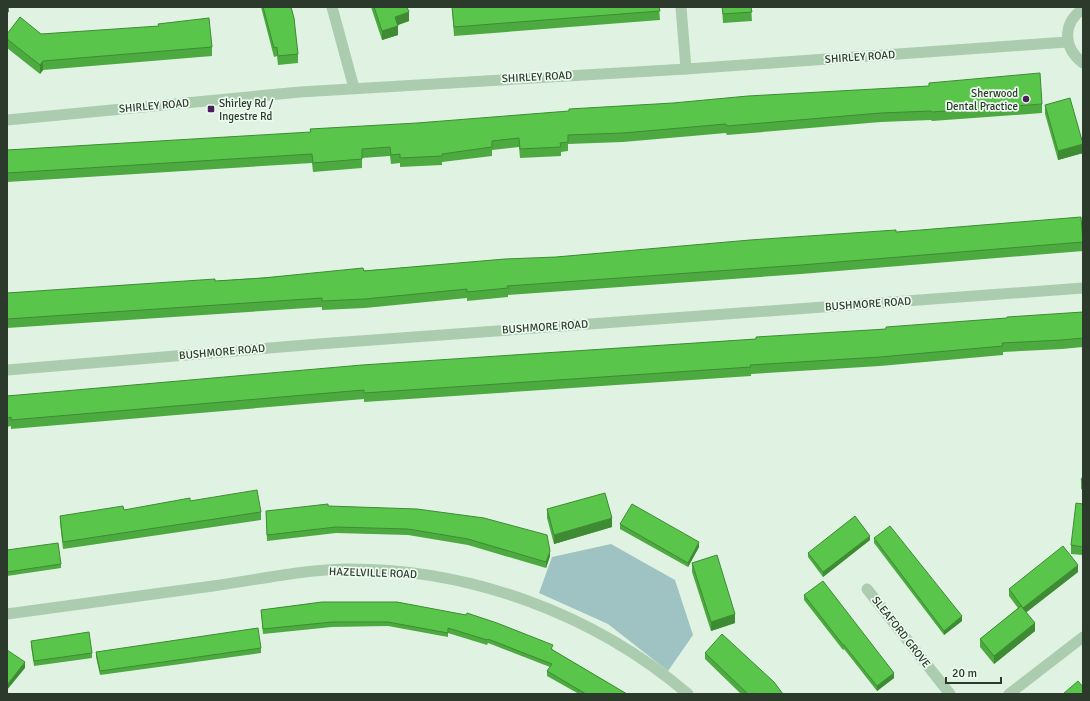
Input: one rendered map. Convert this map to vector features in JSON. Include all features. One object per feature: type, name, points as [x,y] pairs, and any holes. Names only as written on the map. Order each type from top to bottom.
[{"type":"street","points":[[332,7],[354,88]]},
{"type":"street","points":[[681,7],[686,69]]},
{"type":"street","points":[[1083,9],[1075,15],[1070,23],[1067,33],[1068,42],[1076,57],[1083,63]]},
{"type":"street","name":"SHIRLEY ROAD","points":[[7,120],[354,88],[686,69],[1068,42]]},
{"type":"street","name":"BUSHMORE ROAD","points":[[7,370],[318,344],[1083,288]]},
{"type":"street","name":"HAZELVILLE ROAD","points":[[7,614],[215,586],[288,574],[345,569],[409,573],[479,584],[533,602],[603,635],[634,655],[688,694]]},
{"type":"street","name":"SLEAFORD GROVE","points":[[867,588],[950,694]]},
{"type":"street","points":[[1009,694],[1083,637]]},
{"type":"shaded area","points":[[611,544],[675,580],[693,635],[668,671],[608,624],[539,593],[552,557]]},
{"type":"building","points":[[263,7],[291,7],[294,18],[298,54],[278,56],[277,47],[274,48]]},
{"type":"building","points":[[374,7],[407,7],[409,12],[395,17],[398,26],[382,31]]},
{"type":"building","points":[[452,7],[659,7],[660,11],[454,27]]},
{"type":"building","points":[[722,7],[751,7],[752,12],[723,14]]},
{"type":"building","points":[[20,17],[41,34],[159,26],[158,24],[209,18],[212,47],[43,61],[40,65],[7,39],[7,34]]},
{"type":"building","points":[[1040,73],[1042,104],[932,112],[881,113],[623,133],[568,135],[568,142],[560,143],[561,147],[520,149],[519,138],[492,141],[492,147],[442,154],[442,156],[400,158],[400,154],[391,155],[390,147],[362,149],[362,159],[313,163],[312,154],[7,173],[7,150],[311,132],[310,129],[417,123],[569,111],[569,109],[673,103],[748,96],[929,86],[929,83]]},
{"type":"building","points":[[1070,98],[1083,144],[1058,151],[1045,105]]},
{"type":"building","points":[[1081,217],[1083,242],[801,265],[507,286],[508,288],[467,292],[467,289],[365,299],[322,301],[322,298],[7,319],[7,293],[215,279],[215,281],[263,278],[363,268],[364,271],[505,259],[556,257],[750,240],[896,230],[896,232]]},
{"type":"building","points":[[1083,312],[1083,338],[1002,343],[1003,346],[880,357],[750,365],[751,367],[364,393],[364,390],[11,420],[11,417],[7,418],[7,396],[362,365],[756,339],[756,337],[886,329],[886,327]]},
{"type":"building","points":[[257,490],[261,512],[63,542],[60,516],[123,506],[124,510],[190,498],[190,501]]},
{"type":"building","points":[[605,493],[612,518],[554,535],[547,509]]},
{"type":"building","points":[[1076,503],[1083,504],[1083,547],[1071,545]]},
{"type":"building","points":[[328,504],[328,506],[417,509],[484,518],[547,535],[550,551],[546,562],[468,539],[408,529],[336,527],[267,535],[266,511]]},
{"type":"building","points":[[632,504],[699,542],[688,563],[620,524]]},
{"type":"building","points":[[855,516],[870,536],[823,572],[808,553]]},
{"type":"building","points":[[890,526],[962,616],[944,631],[874,538]]},
{"type":"building","points":[[58,543],[61,564],[7,572],[7,550]]},
{"type":"building","points":[[1063,546],[1078,565],[1023,608],[1009,589]]},
{"type":"building","points":[[717,555],[735,614],[711,622],[692,563]]},
{"type":"building","points":[[823,581],[894,673],[877,686],[804,595]]},
{"type":"building","points":[[322,602],[397,602],[466,615],[467,613],[553,645],[551,649],[627,694],[586,694],[547,671],[552,664],[488,639],[487,640],[448,628],[448,633],[388,622],[332,622],[263,629],[261,610]]},
{"type":"building","points":[[1021,606],[1035,623],[994,656],[980,639]]},
{"type":"building","points":[[258,628],[261,648],[100,671],[96,652]]},
{"type":"building","points":[[89,632],[92,653],[34,661],[31,641]]},
{"type":"building","points":[[722,634],[774,682],[783,694],[748,694],[705,653]]},
{"type":"building","points":[[7,650],[25,662],[7,685]]},
{"type":"building","points":[[1078,681],[1083,687],[1083,694],[1063,694]]},
{"type":"place","name":"Sherwood Dental Practice","points":[[1026,99]]},
{"type":"place","name":"Shirley Rd / Ingestre Rd","points":[[211,109]]}]
